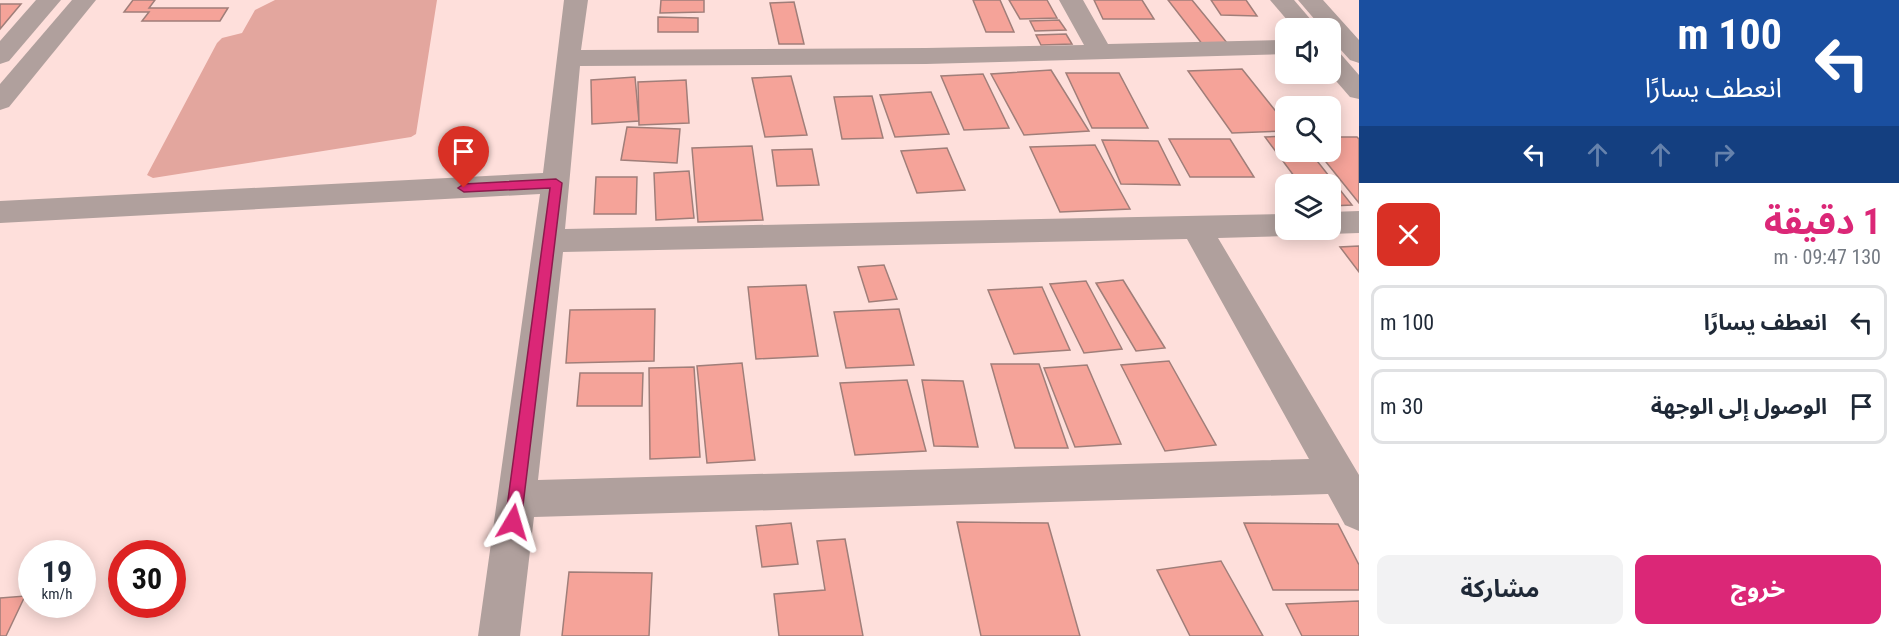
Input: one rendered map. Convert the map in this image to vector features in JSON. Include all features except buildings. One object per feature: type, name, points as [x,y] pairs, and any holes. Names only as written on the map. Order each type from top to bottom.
[{"type":"street","points":[[0,56],[49,0]]},
{"type":"street","points":[[0,101],[84,0]]},
{"type":"street","points":[[499,636],[549,241],[576,0]]},
{"type":"street","points":[[1071,0],[1100,52]]},
{"type":"street","points":[[1282,0],[1297,18]]},
{"type":"street","points":[[1310,0],[1350,51],[1359,91]]},
{"type":"street","points":[[568,58],[927,56],[1275,47]]},
{"type":"street","points":[[0,212],[556,183]]},
{"type":"street","points":[[1341,223],[1359,222]]},
{"type":"street","points":[[549,241],[1275,225]]},
{"type":"street","points":[[1196,227],[1359,512]]},
{"type":"street","points":[[516,499],[1338,476]]},
{"type":"shaded area","points":[[275,0],[437,0],[416,134],[411,137],[153,178],[147,175],[217,43],[222,38],[242,33],[255,10]]},
{"type":"route","points":[[464,188],[556,183],[513,522]]}]
